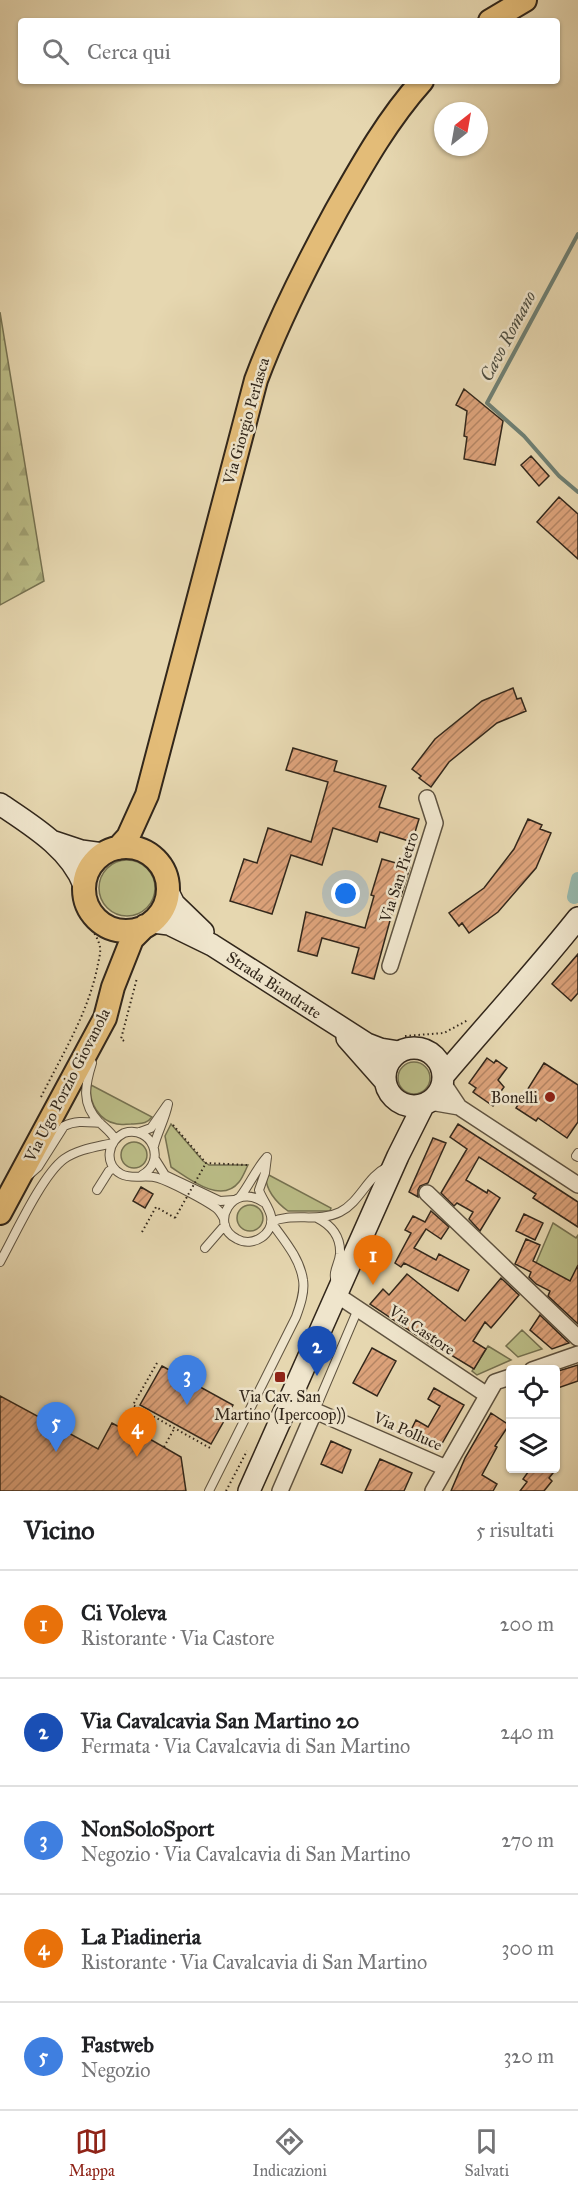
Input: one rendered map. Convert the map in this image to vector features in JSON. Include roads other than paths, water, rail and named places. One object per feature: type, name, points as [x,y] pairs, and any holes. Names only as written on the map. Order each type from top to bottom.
[{"type":"main road","points":[[495,18],[525,0]]},
{"type":"main road","name":"Via Giorgio Perlasca","points":[[111,851],[128,837],[147,795],[256,380],[272,336],[298,280],[367,155],[395,112],[419,84]]},
{"type":"main road","name":"Via Giorgio Perlasca","points":[[147,795],[147,826],[155,858]]},
{"type":"main road","points":[[0,804],[52,841],[78,870],[79,888],[100,922],[122,931],[149,924],[161,914],[168,892],[168,879],[155,858],[138,848],[81,851],[52,841]]},
{"type":"main road","points":[[79,888],[94,862],[111,851]]},
{"type":"main road","name":"Strada Biandrate","points":[[168,892],[174,904],[205,934],[212,945]]},
{"type":"main road","name":"Via Ugo Porzio Giovanola","points":[[100,922],[113,953],[114,987]]},
{"type":"main road","name":"Strada Biandrate","points":[[149,924],[169,924],[212,945],[367,1044],[380,1049],[401,1044]]},
{"type":"main road","name":"Via Ugo Porzio Giovanola","points":[[0,1213],[105,1018],[132,939],[149,924]]},
{"type":"main road","points":[[428,1051],[473,1027],[521,988],[575,925]]},
{"type":"main road","name":"Strada Biandrate","points":[[337,1026],[388,1089]]},
{"type":"main road","points":[[249,1491],[396,1160],[426,1104],[436,1097],[443,1079],[473,1027]]},
{"type":"main road","points":[[396,1160],[396,1116],[388,1089],[388,1064],[401,1044],[428,1051],[439,1061],[443,1079]]},
{"type":"main road","points":[[388,1089],[406,1106],[426,1104]]},
{"type":"street","name":"Via San Pietro","points":[[390,966],[435,823],[427,798]]},
{"type":"street","points":[[443,1079],[449,1094],[459,1107],[578,1185]]},
{"type":"street","points":[[426,1104],[459,1107]]},
{"type":"street","points":[[427,1193],[578,1338]]},
{"type":"street","name":"Via Castore","points":[[338,1293],[358,1309],[487,1395]]},
{"type":"street","points":[[546,1365],[578,1354]]},
{"type":"street","points":[[433,1491],[495,1382],[506,1378]]},
{"type":"street","name":"Via Polluce","points":[[290,1400],[446,1467]]},
{"type":"street","points":[[280,1491],[315,1410]]},
{"type":"lane","points":[[100,1123],[86,1105],[85,1090],[105,1018]]},
{"type":"lane","points":[[140,1132],[151,1128],[168,1104],[165,1120],[154,1146],[155,1159],[165,1175],[220,1201],[252,1196],[283,1216],[317,1218],[339,1212],[352,1203],[374,1176],[396,1160]]},
{"type":"lane","points":[[14,1187],[38,1167],[64,1126],[71,1122],[82,1121],[100,1123],[109,1128],[114,1141],[110,1154],[114,1168],[127,1176],[142,1175],[158,1178],[219,1209],[233,1237],[253,1242],[266,1234],[271,1222],[283,1216]]},
{"type":"lane","points":[[0,1262],[38,1192],[62,1160],[78,1151],[114,1141],[129,1131],[146,1135],[154,1146]]},
{"type":"lane","points":[[578,1153],[576,1156],[578,1157]]},
{"type":"lane","points":[[204,1248],[225,1222],[228,1206],[248,1186],[256,1168],[267,1157],[265,1173],[259,1190],[271,1222],[296,1258],[303,1280],[303,1296],[296,1317],[210,1491]]},
{"type":"lane","points":[[142,1175],[150,1169],[155,1159]]},
{"type":"lane","points":[[97,1190],[109,1171],[114,1168]]},
{"type":"lane","points":[[317,1218],[335,1231],[339,1244],[340,1255],[334,1269],[338,1293]]},
{"type":"lane","points":[[315,1410],[358,1309]]},
{"type":"waterway","name":"Cavo Romano","points":[[578,234],[487,403],[524,436],[559,476],[578,492]]},
{"type":"waterway","points":[[574,897],[578,879]]},
{"type":"place","name":"Bonelli","points":[[550,1097]]},
{"type":"place","name":"Ci Voleva","points":[[373,1285]]},
{"type":"place","name":"Via Cavalcavia San Martino 20","points":[[317,1376]]},
{"type":"place","name":"Via Cav. San Martino (Ipercoop))","points":[[280,1377]]},
{"type":"place","name":"NonSoloSport","points":[[187,1405]]},
{"type":"place","name":"Fastweb","points":[[56,1452]]},
{"type":"place","name":"La Piadineria","points":[[137,1457]]}]
